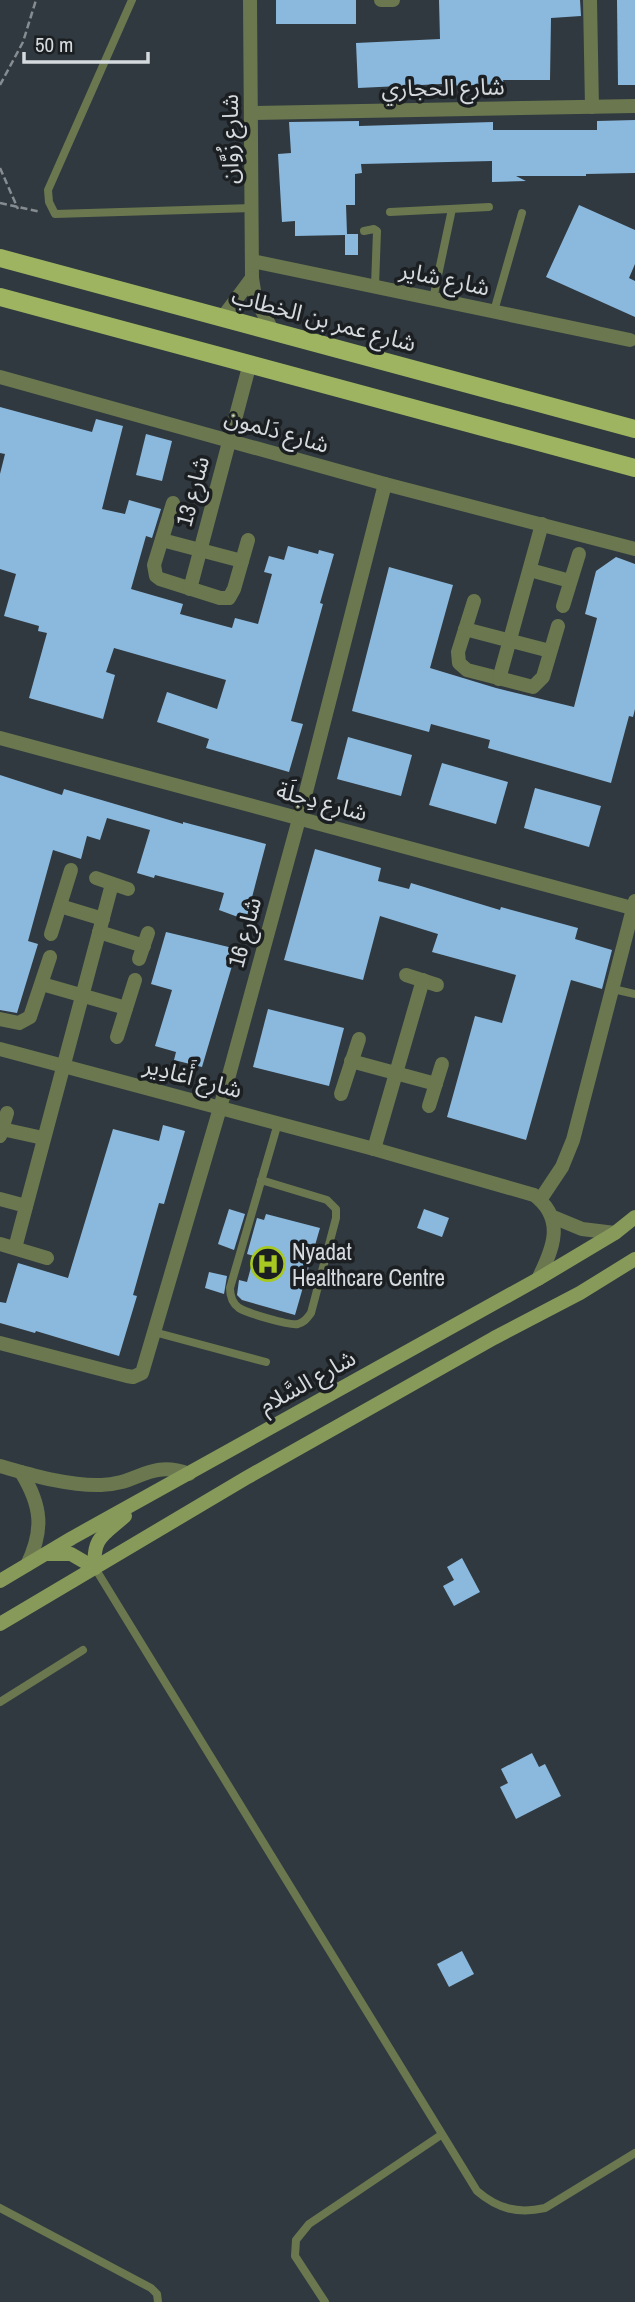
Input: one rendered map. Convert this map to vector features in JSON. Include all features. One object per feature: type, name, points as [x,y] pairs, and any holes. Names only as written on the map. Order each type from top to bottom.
[{"type":"main road","name":"شارع عمر بن الخطاب","points":[[0,258],[635,429]]},
{"type":"main road","points":[[0,297],[635,468]]},
{"type":"street","name":"شارع زُوَّان","points":[[250,0],[252,278],[258,305],[272,330]]},
{"type":"street","points":[[381,0],[393,0]]},
{"type":"street","points":[[590,0],[592,107]]},
{"type":"street","name":"شارع الحجاري","points":[[251,113],[635,106]]},
{"type":"street","name":"شارع شاير","points":[[252,261],[630,340]]},
{"type":"street","points":[[223,317],[252,278]]},
{"type":"street","name":"شارع 13","points":[[190,589],[250,363]]},
{"type":"street","name":"شارع دَلمون","points":[[0,377],[385,484],[635,549]]},
{"type":"street","name":"شارع 16","points":[[0,1343],[127,1376],[133,1377],[142,1373],[220,1108],[299,819],[385,484]]},
{"type":"street","name":"شارع 13","points":[[173,503],[155,565],[156,576],[166,582],[220,598],[229,598],[248,540]]},
{"type":"street","points":[[499,679],[542,524]]},
{"type":"street","name":"شارع 13","points":[[162,540],[242,561]]},
{"type":"street","points":[[563,606],[579,554]]},
{"type":"street","points":[[530,570],[570,581]]},
{"type":"street","points":[[474,601],[458,652],[459,663],[467,670],[527,687],[537,685],[543,677],[558,625]]},
{"type":"street","points":[[465,629],[550,651]]},
{"type":"street","name":"شارع دِجلَة","points":[[0,738],[299,819],[634,904]]},
{"type":"street","points":[[51,934],[71,870]]},
{"type":"street","points":[[96,878],[128,889]]},
{"type":"street","points":[[15,1248],[112,884]]},
{"type":"street","points":[[538,1279],[553,1243],[552,1217],[540,1200],[568,1155],[634,904]]},
{"type":"street","points":[[60,906],[144,946]]},
{"type":"street","points":[[0,1019],[19,1023],[25,1021],[33,1010],[50,957]]},
{"type":"street","points":[[374,1149],[396,1073],[430,983],[406,975]]},
{"type":"street","points":[[117,1037],[135,979]]},
{"type":"street","points":[[42,984],[126,1009]]},
{"type":"street","points":[[341,1094],[359,1039]]},
{"type":"street","name":"شارع أَغادِير","points":[[0,1049],[374,1149],[517,1189],[540,1200]]},
{"type":"street","points":[[351,1061],[436,1084]]},
{"type":"street","points":[[429,1106],[442,1064]]},
{"type":"street","points":[[7,1113],[1,1133],[43,1138]]},
{"type":"street","points":[[0,1199],[26,1206]]},
{"type":"street","points":[[552,1217],[583,1229],[615,1233]]},
{"type":"street","name":"شارع السَّلام","points":[[0,1581],[288,1416],[538,1279],[615,1233],[635,1217]]},
{"type":"street","points":[[0,1244],[47,1258]]},
{"type":"street","points":[[0,1624],[258,1471],[494,1338],[580,1293],[635,1259]]},
{"type":"street","points":[[0,1466],[74,1484],[103,1486],[166,1467],[189,1474]]},
{"type":"street","points":[[22,1472],[32,1489],[38,1508],[39,1528],[27,1565]]},
{"type":"street","points":[[95,1568],[94,1548],[99,1538],[125,1517],[133,1506]]},
{"type":"street","points":[[44,1555],[71,1554],[95,1568]]},
{"type":"lane","points":[[132,0],[48,190],[49,202],[55,214],[252,208]]},
{"type":"lane","points":[[390,212],[489,207]]},
{"type":"lane","points":[[433,299],[452,209]]},
{"type":"lane","points":[[494,311],[522,213]]},
{"type":"lane","points":[[364,232],[374,229],[377,232],[375,286]]},
{"type":"lane","points":[[612,989],[635,994]]},
{"type":"lane","points":[[261,1180],[327,1200],[336,1209],[336,1218],[311,1313],[305,1321],[296,1324],[243,1310],[234,1303],[230,1293],[261,1180],[278,1123]]},
{"type":"lane","points":[[154,1332],[266,1362]]},
{"type":"lane","points":[[95,1568],[477,2190],[502,2208],[516,2211],[545,2208],[635,2153]]},
{"type":"lane","points":[[0,1702],[83,1650]]},
{"type":"lane","points":[[325,2302],[295,2256],[296,2240],[309,2224],[441,2134]]},
{"type":"lane","points":[[0,2208],[141,2282],[156,2294],[158,2302]]},
{"type":"path","points":[[0,85],[23,42],[36,0]]},
{"type":"path","points":[[0,168],[18,209]]},
{"type":"path","points":[[0,203],[18,209],[55,214]]},
{"type":"building","points":[[276,0],[356,0],[356,24],[276,24]]},
{"type":"building","points":[[439,0],[580,0],[581,16],[551,18],[550,80],[358,88],[356,43],[440,39]]},
{"type":"building","points":[[617,0],[635,0],[635,85],[618,85]]},
{"type":"building","points":[[635,120],[635,173],[516,176],[526,181],[492,182],[492,161],[361,164],[362,173],[355,174],[355,205],[346,205],[347,234],[358,234],[358,255],[345,255],[345,235],[295,236],[295,221],[282,222],[278,154],[291,153],[289,122],[359,121],[359,126],[493,122],[493,130],[597,130],[597,121]]},
{"type":"building","points":[[579,205],[635,230],[635,264],[629,278],[635,281],[635,317],[546,277]]},
{"type":"building","points":[[0,407],[92,432],[96,419],[123,426],[102,509],[125,514],[129,500],[161,509],[152,538],[146,536],[131,589],[183,604],[180,614],[232,628],[235,618],[258,624],[272,574],[264,572],[269,556],[284,560],[288,546],[318,554],[319,550],[334,554],[291,721],[303,724],[289,772],[206,748],[209,739],[157,722],[167,692],[217,709],[226,680],[114,648],[106,672],[115,675],[103,719],[29,698],[47,633],[38,631],[39,626],[4,616],[16,574],[0,569],[0,474],[5,454],[0,453]]},
{"type":"building","points":[[146,434],[172,441],[162,481],[136,475]]},
{"type":"building","points":[[616,557],[635,564],[635,709],[633,717],[629,716],[611,783],[488,748],[490,740],[431,724],[429,732],[352,711],[389,567],[453,585],[430,668],[574,707],[597,618],[585,614],[596,571]]},
{"type":"building","points":[[348,737],[412,755],[401,796],[337,779]]},
{"type":"building","points":[[442,763],[508,782],[496,824],[429,805]]},
{"type":"building","points":[[0,775],[62,795],[64,789],[183,824],[266,844],[246,920],[219,910],[224,893],[137,873],[150,830],[107,818],[100,840],[87,836],[81,859],[53,850],[28,941],[38,944],[17,1013],[0,1010]]},
{"type":"building","points":[[535,788],[601,806],[589,847],[524,828]]},
{"type":"building","points":[[315,849],[381,868],[378,881],[409,889],[411,883],[500,910],[501,907],[578,928],[575,939],[612,950],[602,989],[571,980],[526,1140],[447,1117],[475,1016],[502,1023],[516,975],[432,952],[438,934],[380,916],[363,980],[284,960]]},
{"type":"building","points":[[166,932],[237,949],[202,1067],[174,1060],[176,1052],[155,1046],[172,990],[151,984]]},
{"type":"building","points":[[268,1009],[344,1028],[329,1086],[253,1067]]},
{"type":"building","points":[[163,1125],[185,1131],[164,1204],[159,1203],[133,1295],[137,1296],[119,1356],[0,1323],[0,1302],[6,1303],[18,1263],[68,1278],[113,1129],[159,1141]]},
{"type":"building","points":[[229,1209],[245,1214],[234,1250],[218,1244]]},
{"type":"building","points":[[424,1209],[449,1218],[442,1237],[417,1228]]},
{"type":"building","points":[[266,1214],[320,1228],[295,1315],[242,1300],[237,1295],[239,1280],[247,1282],[254,1256],[247,1254],[257,1218],[264,1220]]},
{"type":"building","points":[[209,1272],[227,1276],[224,1294],[205,1288]]},
{"type":"building","points":[[462,1558],[480,1592],[454,1606],[443,1586],[454,1580],[447,1567]]},
{"type":"building","points":[[532,1753],[539,1767],[545,1764],[561,1796],[516,1819],[500,1787],[508,1783],[501,1769]]},
{"type":"building","points":[[462,1951],[474,1974],[449,1987],[437,1964]]},
{"type":"place","name":"Nyadat Healthcare Centre","points":[[268,1264]]}]
